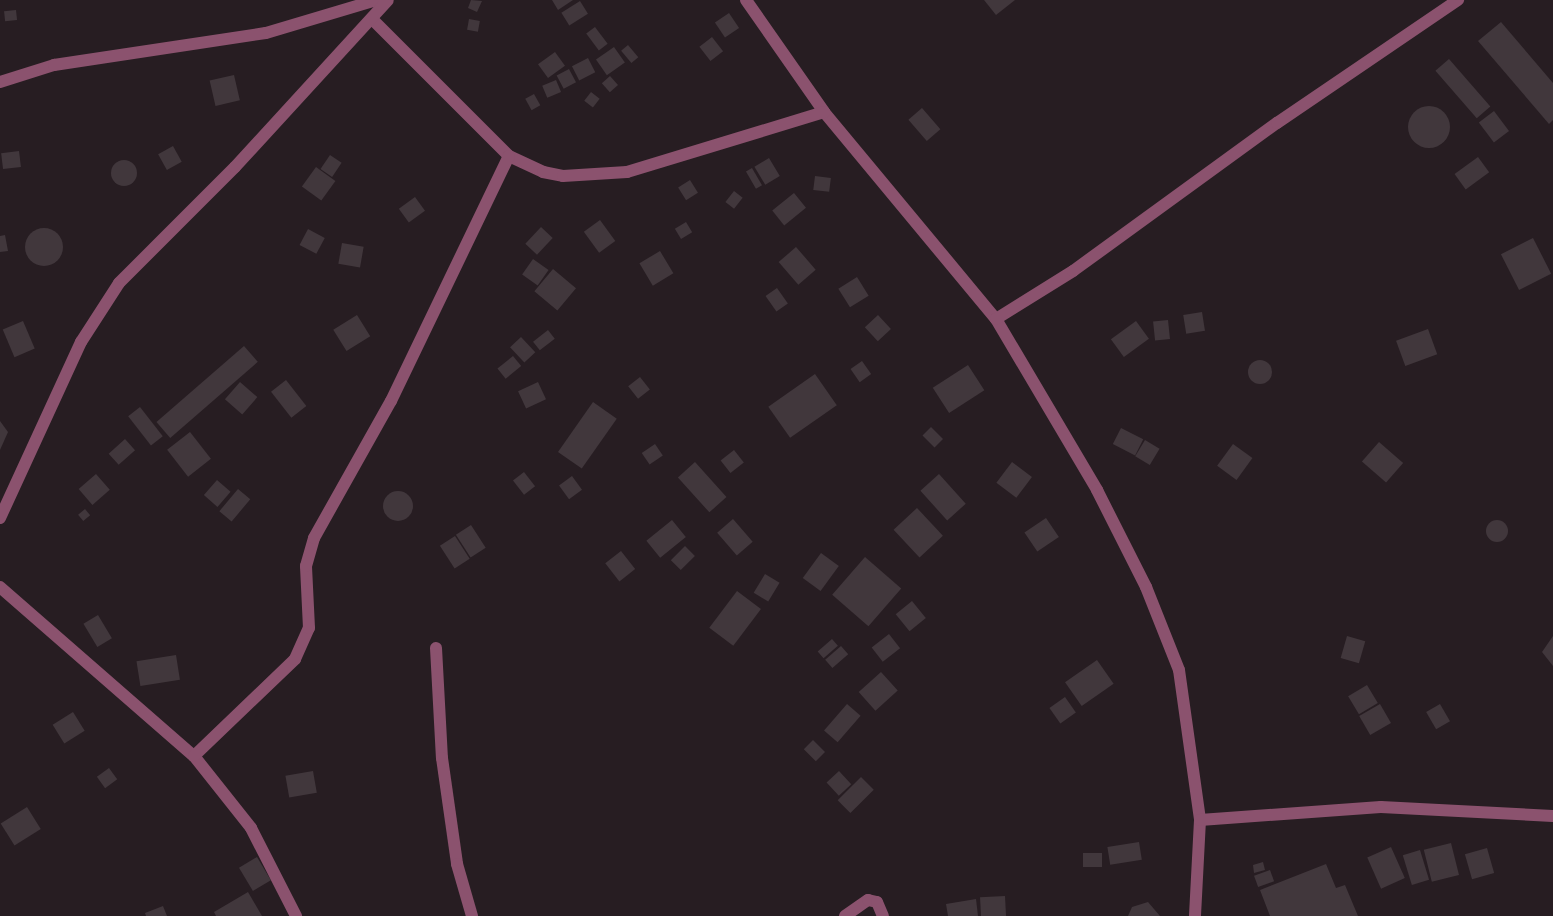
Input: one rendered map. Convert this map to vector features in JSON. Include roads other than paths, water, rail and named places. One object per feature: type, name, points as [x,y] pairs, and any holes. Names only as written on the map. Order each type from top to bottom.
[{"type":"street","points":[[0,82],[54,65],[266,33],[377,0]]},
{"type":"street","points":[[0,518],[81,342],[119,283],[373,20],[388,0]]},
{"type":"street","points":[[746,0],[824,112],[996,319],[1097,490],[1146,587],[1179,670],[1200,820],[1194,916]]},
{"type":"street","points":[[996,319],[1073,271],[1277,123],[1458,0]]},
{"type":"street","points":[[373,20],[509,156],[563,176],[627,172],[824,112]]},
{"type":"street","points":[[194,756],[295,659],[309,628],[306,566],[314,538],[391,401],[509,156]]},
{"type":"street","points":[[0,588],[194,756],[250,828],[296,916]]},
{"type":"street","points":[[436,648],[442,758],[456,864],[472,916]]},
{"type":"street","points":[[1200,820],[1382,807],[1553,816]]},
{"type":"street","points":[[845,916],[868,900],[877,902],[883,916]]}]
